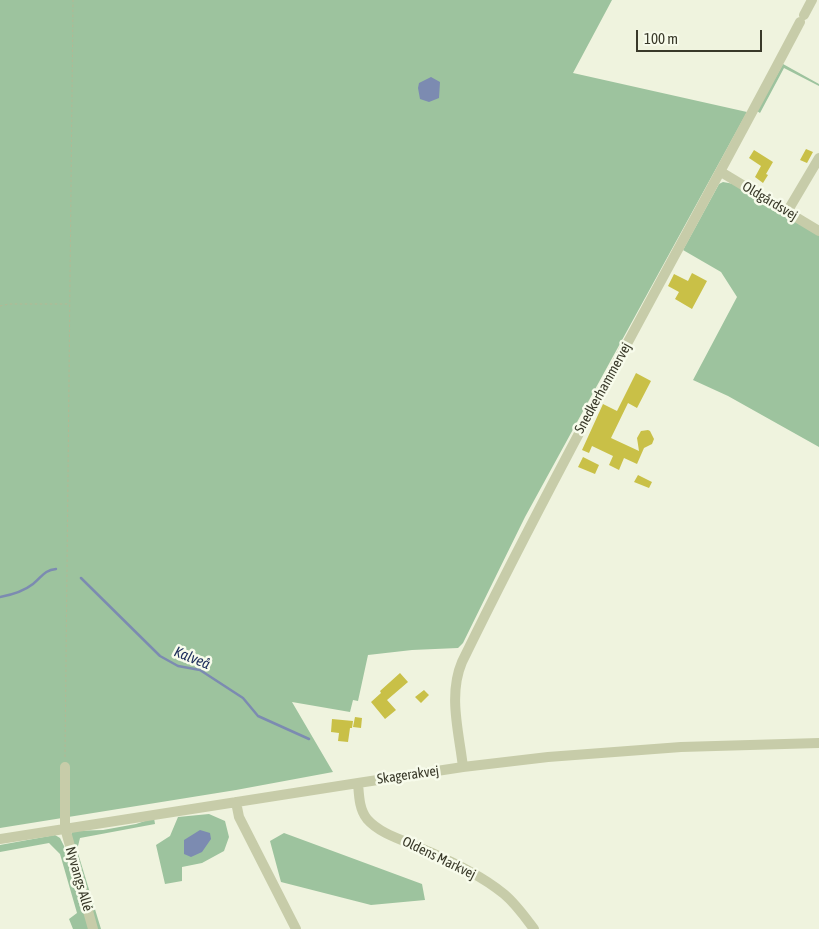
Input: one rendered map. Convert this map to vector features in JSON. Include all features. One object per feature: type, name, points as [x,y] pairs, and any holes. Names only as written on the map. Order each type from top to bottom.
[{"type":"street","name":"Snedkerhammervej","points":[[463,767],[454,696],[455,681],[462,662],[544,496],[721,172],[812,0]]},
{"type":"street","points":[[788,212],[819,158]]},
{"type":"street","name":"Oldgårdsvej","points":[[721,172],[819,231]]},
{"type":"street","name":"Skagerakvej","points":[[0,839],[463,767],[614,751],[769,743],[819,743]]},
{"type":"street","name":"Nyvangs Allé","points":[[65,767],[65,828],[93,929]]},
{"type":"street","name":"Oldens Markvej","points":[[358,782],[360,805],[368,821],[379,829],[449,862],[493,886],[517,907],[534,929]]},
{"type":"street","points":[[236,802],[239,817],[296,929]]},
{"type":"path","points":[[65,767],[73,0]]},
{"type":"path","points":[[0,306],[9,304],[69,304]]},
{"type":"green space","points":[[0,0],[612,0],[573,73],[747,112],[525,517],[463,643],[458,648],[412,650],[368,655],[358,701],[353,700],[350,712],[292,702],[333,772],[236,790],[0,828]]},
{"type":"green space","points":[[783,64],[819,84],[819,86],[784,68],[760,113],[757,111]]},
{"type":"green space","points":[[723,182],[734,184],[819,235],[819,447],[728,396],[693,380],[737,297],[721,272],[683,250],[719,184]]},
{"type":"green space","points":[[209,814],[225,821],[229,837],[224,851],[202,863],[182,867],[182,881],[165,884],[156,845],[170,836],[178,817]]},
{"type":"green space","points":[[154,818],[155,824],[80,838],[77,850],[101,929],[96,929],[70,836],[73,831],[103,830],[136,824]]},
{"type":"green space","points":[[284,833],[422,884],[425,900],[371,905],[281,882],[270,841]]},
{"type":"green space","points":[[55,835],[60,838],[66,850],[89,929],[73,929],[69,919],[77,913],[60,854],[49,843],[0,852],[0,845]]},
{"type":"water","points":[[431,77],[440,82],[439,98],[429,102],[420,99],[418,88],[419,83]]},
{"type":"water","points":[[200,830],[210,833],[211,839],[202,852],[191,857],[184,854],[184,840]]},
{"type":"building","points":[[806,149],[813,152],[807,163],[800,160]]},
{"type":"building","points":[[754,150],[773,162],[763,183],[755,177],[761,166],[749,158]]},
{"type":"building","points":[[692,273],[707,281],[692,309],[675,299],[679,292],[668,286],[674,274],[688,281]]},
{"type":"building","points":[[636,373],[651,381],[637,408],[628,403],[611,438],[639,451],[637,438],[641,431],[650,431],[654,439],[652,444],[644,448],[637,464],[624,458],[619,470],[609,465],[613,456],[592,446],[589,453],[582,450],[603,404],[617,411]]},
{"type":"building","points":[[583,457],[599,465],[595,474],[578,467]]},
{"type":"building","points":[[638,475],[652,482],[649,488],[634,482]]},
{"type":"building","points":[[400,673],[408,682],[387,700],[396,710],[385,719],[371,702]]},
{"type":"building","points":[[424,690],[429,695],[421,703],[415,697]]},
{"type":"building","points":[[355,717],[362,718],[361,728],[353,727]]},
{"type":"building","points":[[332,719],[353,721],[348,742],[338,741],[339,733],[331,732]]},
{"type":"waterway","name":"Kalveå","points":[[0,597],[26,589],[46,572],[56,569]]},
{"type":"waterway","name":"Kalveå","points":[[81,578],[160,656],[178,666],[200,670],[243,698],[258,716],[309,739]]}]
